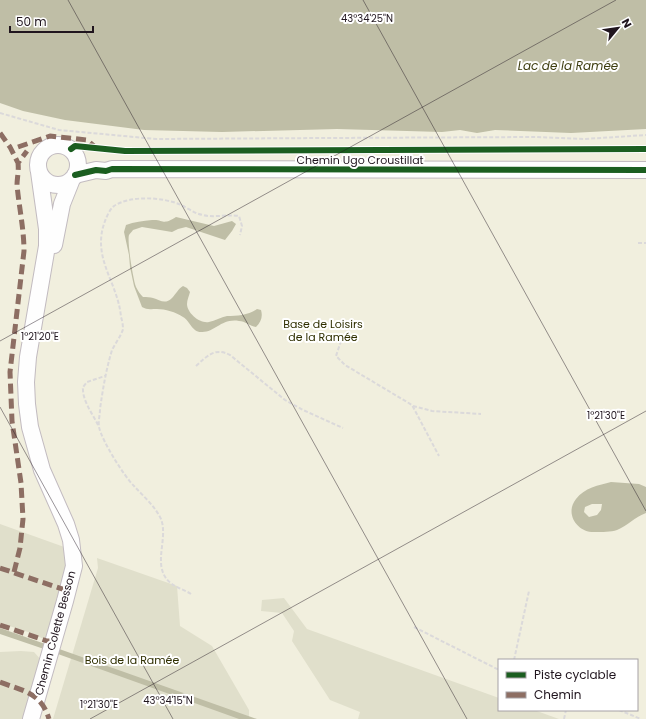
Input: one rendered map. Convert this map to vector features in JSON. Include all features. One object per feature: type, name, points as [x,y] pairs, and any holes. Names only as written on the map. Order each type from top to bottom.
[{"type":"street","points":[[59,144],[71,149],[76,156],[78,162],[74,177],[66,183],[54,185],[42,178],[37,166],[38,158],[46,148],[59,144]]},
{"type":"street","name":"Chemin Ugo Croustillat","points":[[76,156],[112,169]]},
{"type":"street","name":"Chemin Ugo Croustillat","points":[[74,177],[96,170],[106,171],[112,169],[646,170]]},
{"type":"street","name":"Chemin Colette Besson","points":[[38,719],[74,566],[71,540],[66,524],[40,464],[30,427],[27,404],[26,382],[28,357],[47,246],[47,229],[39,172]]},
{"type":"street","name":"Chemin Colette Besson","points":[[31,719],[81,571],[81,553],[75,523],[45,454],[38,429],[34,394],[35,363],[62,204],[74,177]]},
{"type":"path","points":[[0,113],[59,130],[156,139],[536,137],[585,139],[646,135]]},
{"type":"path","points":[[98,425],[105,376],[115,342],[123,330],[121,313],[100,245],[101,231],[113,206],[122,202],[140,198],[161,199],[180,204],[201,215],[215,217],[230,214],[239,216],[242,226],[240,235]]},
{"type":"path","points":[[638,243],[646,243]]},
{"type":"path","points":[[344,335],[336,356],[345,365],[412,405],[432,411],[481,414]]},
{"type":"path","points":[[196,366],[208,355],[217,351],[224,351],[230,354],[285,400],[343,428]]},
{"type":"path","points":[[105,376],[87,382],[83,387],[87,405],[98,425],[102,438],[119,465],[133,485],[157,512],[161,520],[164,533],[160,553],[161,568],[165,576],[171,583],[191,594]]},
{"type":"path","points":[[412,405],[439,456]]},
{"type":"path","points":[[514,659],[529,591]]},
{"type":"path","points":[[414,627],[498,669]]},
{"type":"path","points":[[622,711],[641,719]]},
{"type":"green space","name":"Base de Loisirs de la Ramée","points":[[0,0],[646,0],[646,719],[0,719]]},
{"type":"green space","points":[[0,524],[67,548],[69,561],[50,642],[31,633],[0,623]]},
{"type":"green space","name":"Bois de la Ramée","points":[[97,558],[177,586],[180,626],[212,646],[249,710],[249,719],[53,719],[98,568]]},
{"type":"green space","points":[[284,598],[307,629],[498,698],[498,711],[537,711],[559,719],[358,719],[360,712],[330,700],[292,641],[294,631],[282,613],[261,611],[262,600]]},
{"type":"green space","points":[[0,652],[34,652],[42,661],[25,719],[0,719]]},
{"type":"water","name":"Lac de la Ramée","points":[[0,0],[646,0],[646,129],[571,133],[495,130],[477,133],[460,130],[442,132],[337,129],[222,132],[144,130],[65,120],[23,111],[0,103]]},
{"type":"water","points":[[176,217],[214,226],[232,221],[236,224],[225,240],[186,227],[172,232],[142,227],[133,230],[129,235],[130,252],[135,283],[140,294],[143,297],[167,301],[172,298],[183,286],[190,292],[187,302],[189,311],[198,320],[209,322],[227,316],[247,314],[257,309],[261,310],[262,317],[256,327],[241,321],[233,321],[223,323],[206,332],[198,332],[185,319],[177,314],[170,311],[147,309],[142,307],[134,286],[130,267],[124,232],[126,225],[135,222],[152,220],[165,222]]},
{"type":"water","points":[[611,482],[639,484],[646,487],[646,513],[615,531],[595,532],[578,526],[572,516],[572,511],[573,505],[579,495],[592,488]],"holes":[[[592,504],[602,504],[601,510],[597,515],[589,517],[584,512],[585,507]]]},
{"type":"water","points":[[0,628],[257,719],[239,719],[0,634]]},
{"type":"marked path","points":[[0,133],[10,147],[18,163]]},
{"type":"marked path","points":[[18,147],[50,136],[87,140],[95,147]]},
{"type":"marked path","points":[[14,572],[20,548],[23,519],[21,483],[12,421],[10,372],[24,251],[17,185],[18,163],[27,151]]},
{"type":"marked path","points":[[0,568],[68,591]]},
{"type":"marked path","points":[[0,625],[47,641],[53,641]]},
{"type":"marked path","points":[[0,682],[24,691],[36,698],[46,710],[49,719]]},
{"type":"cycle path","points":[[71,149],[75,146],[125,151],[646,149]]},
{"type":"cycle path","points":[[75,175],[96,170],[106,171],[112,169],[646,170]]}]
